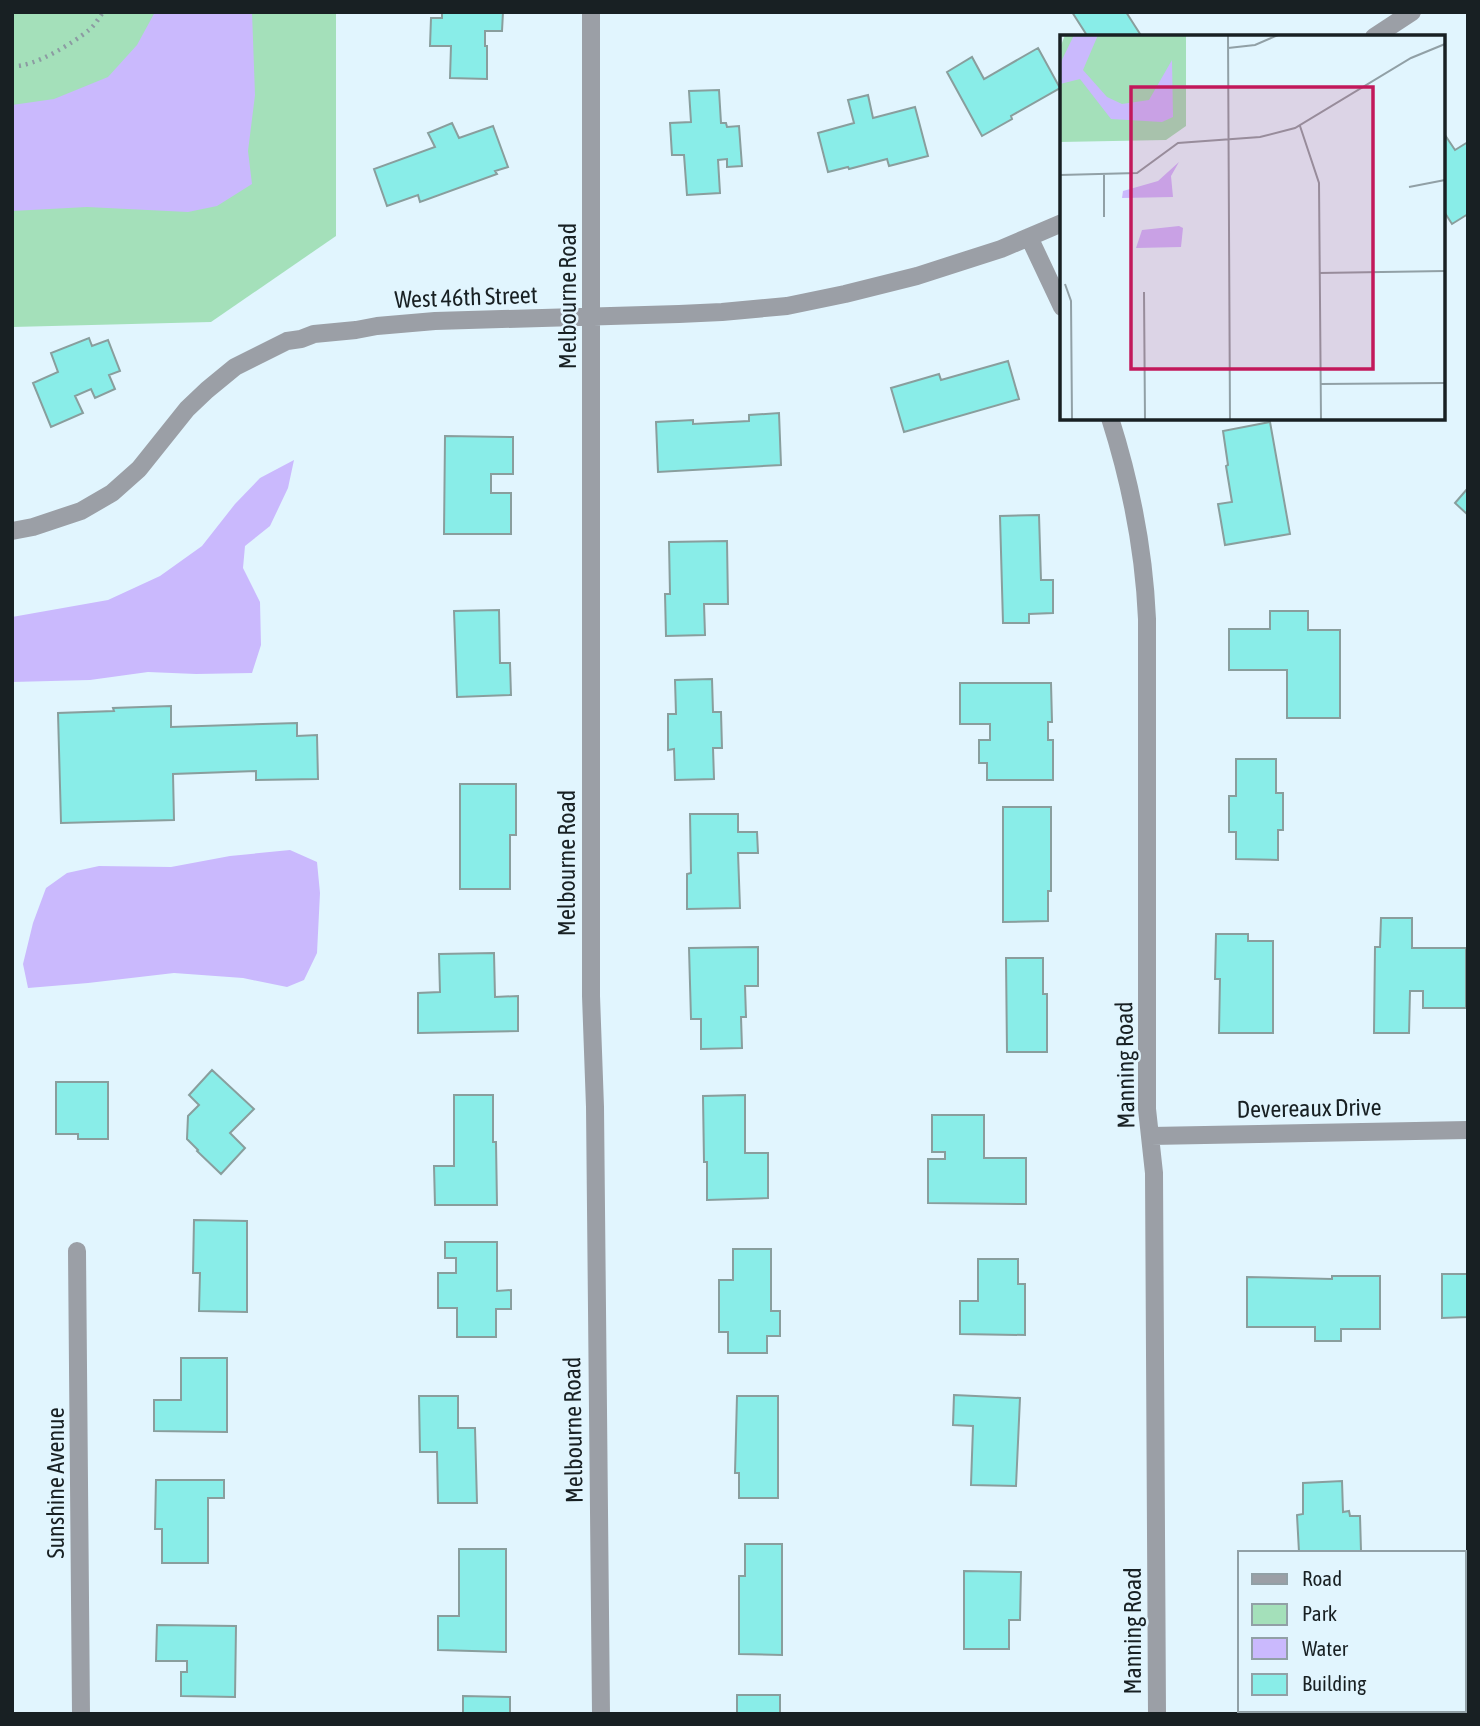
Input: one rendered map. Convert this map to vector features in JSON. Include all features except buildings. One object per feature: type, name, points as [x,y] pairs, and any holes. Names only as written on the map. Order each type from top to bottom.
[{"type":"street","name":"Melbourne Road","points":[[591,12],[591,996],[595,1107],[601,1714]]},
{"type":"street","points":[[1377,35],[1412,12]]},
{"type":"street","name":"West 46th Street","points":[[12,531],[81,511],[112,493],[139,469],[187,409],[207,390],[235,367],[288,341],[314,334],[377,326],[472,319],[592,318],[786,306],[917,276],[1001,249],[1060,224]]},
{"type":"street","points":[[1029,237],[1060,303]]},
{"type":"street","name":"Manning Road","points":[[1111,420],[1133,500],[1146,589],[1148,634],[1147,1109],[1154,1187],[1157,1714]]},
{"type":"street","name":"Devereaux Drive","points":[[1151,1136],[1468,1130]]},
{"type":"street","name":"Sunshine Avenue","points":[[77,1251],[81,1714]]},
{"type":"path","points":[[12,66],[19,67],[57,52],[91,29],[103,12]]},
{"type":"green space","points":[[12,12],[336,12],[336,236],[211,322],[12,327]]},
{"type":"water","points":[[155,12],[252,12],[255,95],[248,151],[252,184],[217,206],[188,212],[87,207],[12,211],[12,105],[54,99],[108,77],[137,45]]},
{"type":"water","points":[[294,460],[288,488],[270,526],[245,546],[243,568],[260,602],[261,645],[252,673],[148,672],[90,680],[12,682],[12,617],[108,600],[160,576],[202,546],[235,504],[260,478]]},
{"type":"water","points":[[290,850],[317,862],[320,893],[317,953],[304,980],[287,987],[243,978],[174,973],[28,988],[23,964],[33,923],[46,888],[67,873],[99,866],[171,867],[230,856]]}]
